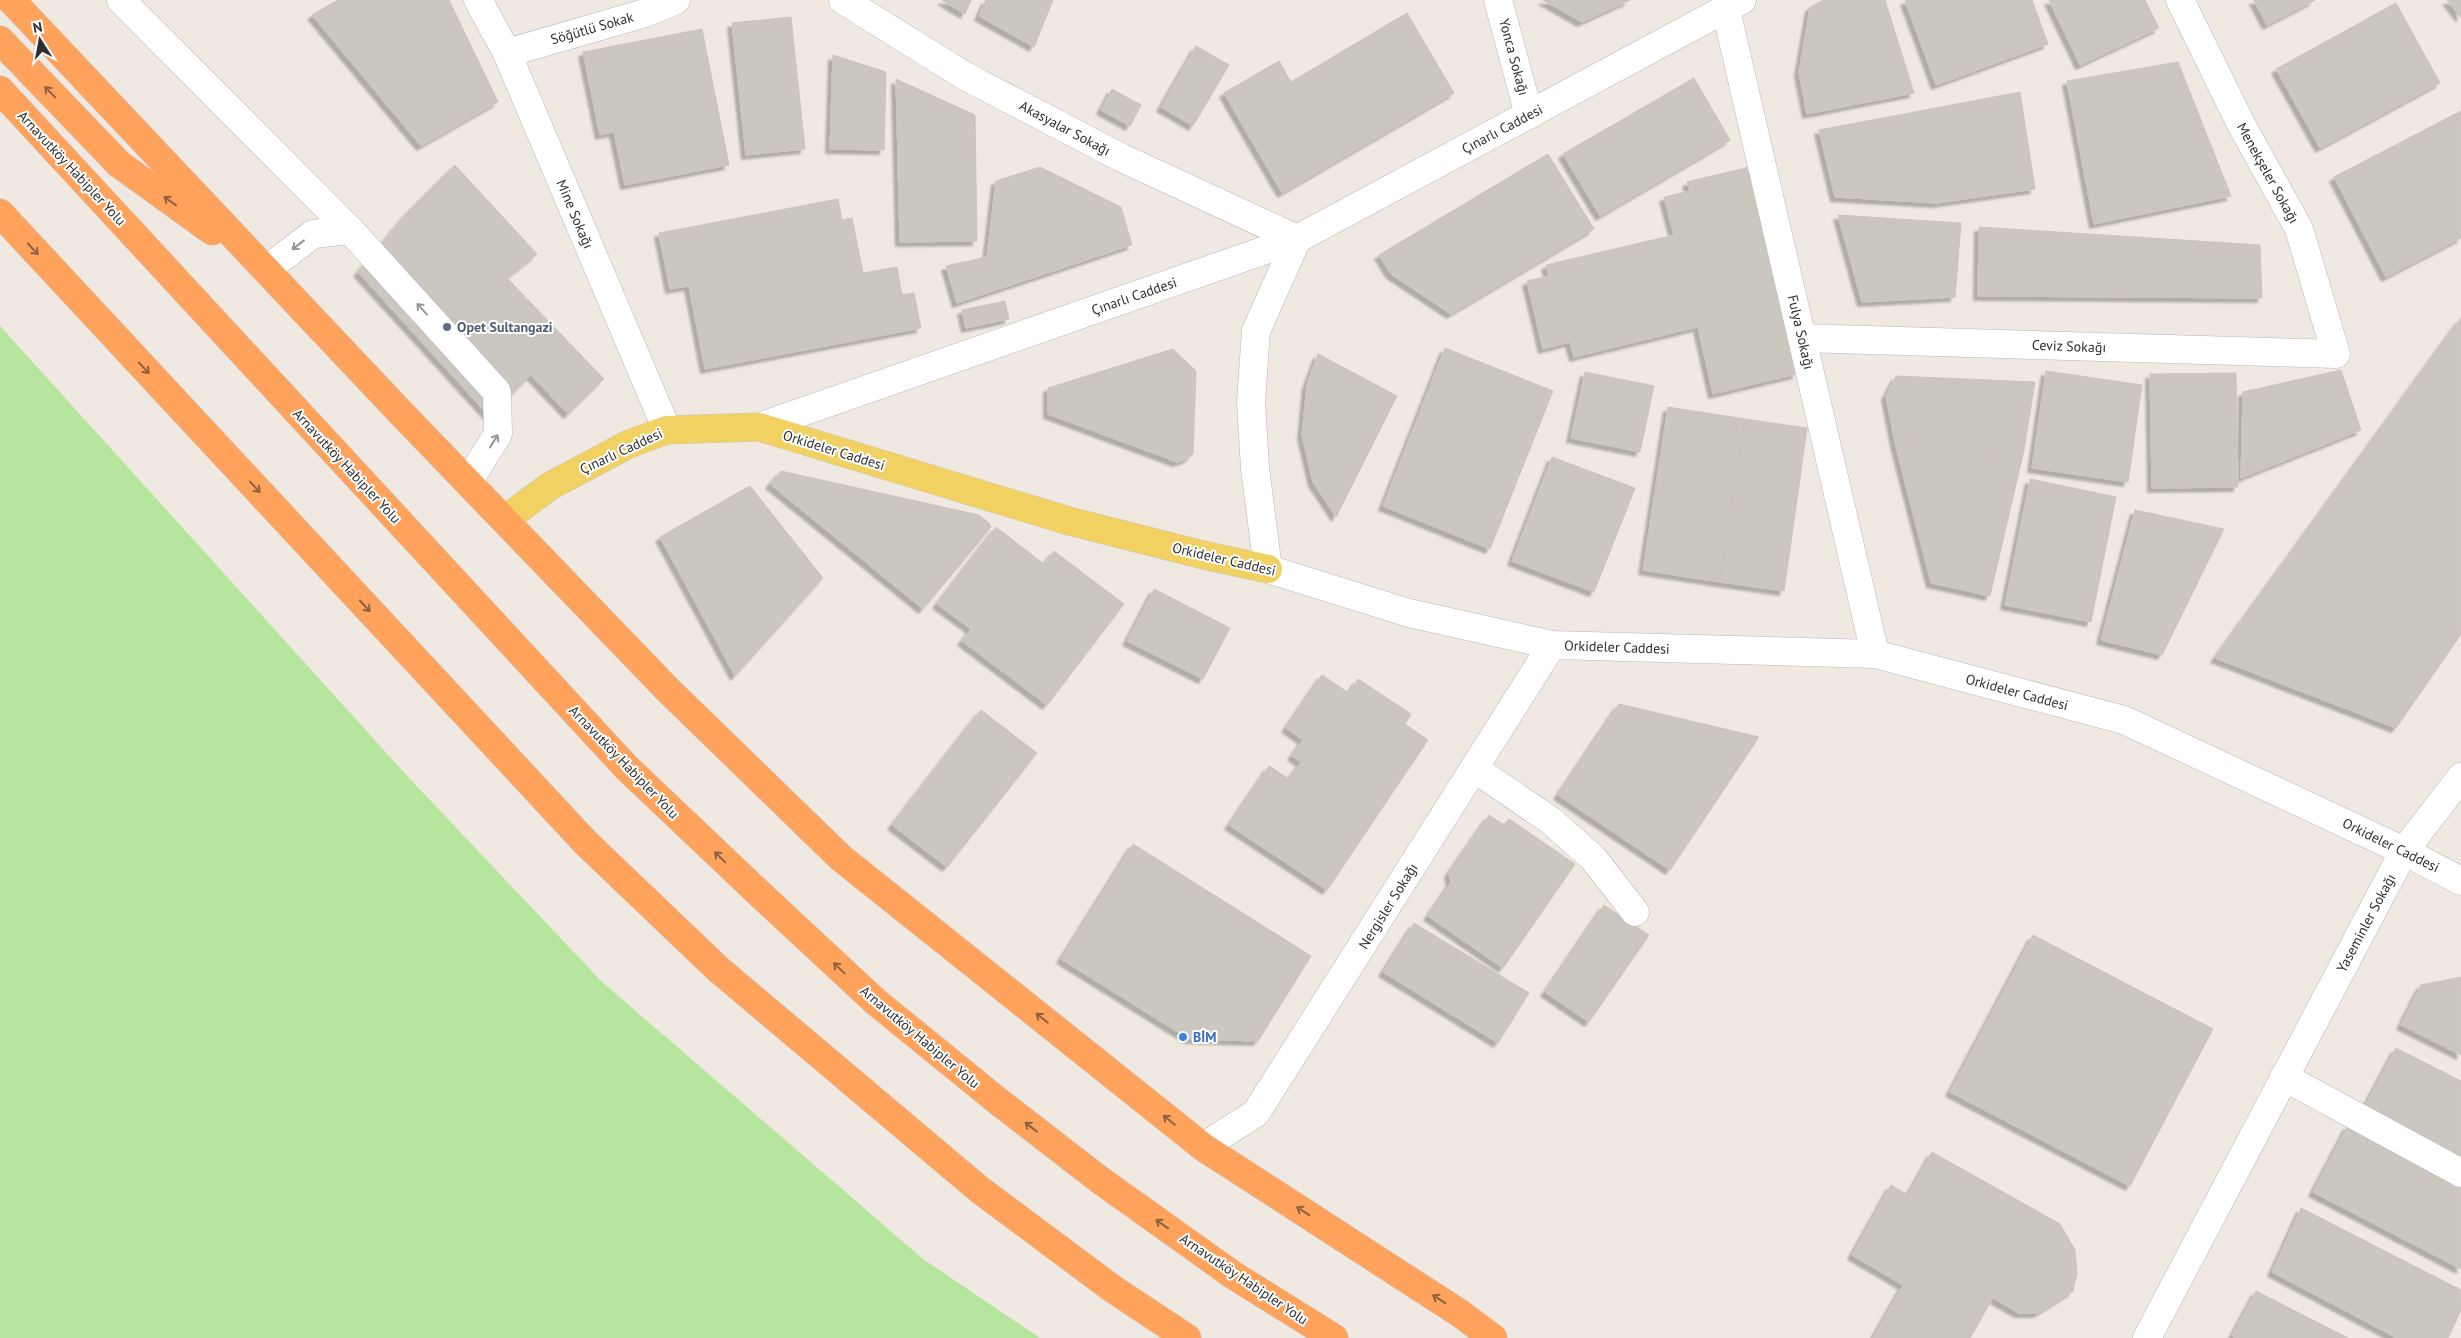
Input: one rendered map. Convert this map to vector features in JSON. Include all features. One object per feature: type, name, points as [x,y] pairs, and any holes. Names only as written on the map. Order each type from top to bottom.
[{"type":"highway","points":[[10,0],[668,690],[841,858],[1203,1147],[1461,1314],[1493,1338]]},
{"type":"highway","points":[[0,40],[119,164],[266,270]]},
{"type":"highway","name":"Arnavutköy Habipler Yolu","points":[[0,90],[626,768],[762,898],[876,1002],[1100,1180],[1233,1275],[1334,1338]]},
{"type":"highway","points":[[0,213],[586,842],[718,969],[980,1190],[1113,1289],[1187,1338]]},
{"type":"main road","name":"Çınarlı Caddesi","points":[[504,520],[550,486],[629,444],[666,430],[759,427]]},
{"type":"main road","name":"Orkideler Caddesi","points":[[759,427],[1069,521],[1203,555],[1268,569]]},
{"type":"street","points":[[121,0],[350,230],[497,392],[498,434],[468,482]]},
{"type":"street","name":"Mine Sokağı","points":[[478,0],[507,53],[666,430]]},
{"type":"street","name":"Söğütlü Sokak","points":[[507,53],[645,13],[676,0]]},
{"type":"street","name":"Akasyalar Sokağı","points":[[842,0],[966,76],[1094,144],[1298,239]]},
{"type":"street","name":"Yonca Sokağı","points":[[1498,0],[1529,115]]},
{"type":"street","name":"Menekşeler Sokağı","points":[[2180,0],[2241,124],[2300,229],[2336,354]]},
{"type":"street","name":"Çınarlı Caddesi","points":[[759,427],[1298,239],[1734,5]]},
{"type":"street","name":"Fulya Sokağı","points":[[1734,5],[1802,338],[1875,654]]},
{"type":"street","points":[[266,270],[312,234],[350,230]]},
{"type":"street","points":[[1268,569],[1255,468],[1251,402],[1256,331],[1298,239]]},
{"type":"street","name":"Ceviz Sokağı","points":[[1802,338],[2336,354]]},
{"type":"street","name":"Orkideler Caddesi","points":[[1268,569],[1409,613],[1552,645],[1875,654],[2124,720],[2404,850],[2461,881]]},
{"type":"street","name":"Nergisler Sokağı","points":[[1203,1147],[1256,1113],[1552,645]]},
{"type":"street","points":[[1475,769],[1550,820],[1593,858],[1635,912]]},
{"type":"street","name":"Yaseminler Sokağı","points":[[2146,1338],[2404,850],[2461,777]]},
{"type":"street","points":[[2284,1077],[2461,1172]]},
{"type":"street","points":[[1461,1314],[1507,1338]]},
{"type":"green space","points":[[0,326],[410,779],[602,982],[923,1259],[1040,1338],[0,1338]]},
{"type":"building","points":[[338,0],[449,0],[498,102],[421,146],[312,15]]},
{"type":"building","points":[[942,0],[971,0],[965,14]]},
{"type":"building","points":[[986,0],[1053,0],[1034,47],[979,16]]},
{"type":"building","points":[[1543,0],[1630,0],[1582,22]]},
{"type":"building","points":[[1824,0],[1885,0],[1914,93],[1807,114],[1799,72],[1810,7]]},
{"type":"building","points":[[1905,0],[2032,0],[2048,44],[1936,85]]},
{"type":"building","points":[[2049,0],[2145,0],[2159,28],[2080,65]]},
{"type":"building","points":[[2254,0],[2315,0],[2267,25]]},
{"type":"building","points":[[2447,0],[2461,0],[2461,18]]},
{"type":"building","points":[[2396,3],[2440,83],[2320,148],[2276,69]]},
{"type":"building","points":[[1407,13],[1454,93],[1282,193],[1224,93],[1279,61],[1291,82]]},
{"type":"building","points":[[791,17],[805,149],[746,155],[732,23]]},
{"type":"building","points":[[702,29],[729,165],[625,185],[614,132],[600,135],[583,52]]},
{"type":"building","points":[[1196,46],[1229,65],[1193,126],[1161,107]]},
{"type":"building","points":[[833,55],[886,72],[884,150],[830,149]]},
{"type":"building","points":[[2178,62],[2231,196],[2094,224],[2067,81]]},
{"type":"building","points":[[1694,78],[1730,140],[1600,216],[1563,154]]},
{"type":"building","points":[[896,79],[975,115],[977,241],[900,242]]},
{"type":"building","points":[[1112,89],[1141,105],[1130,126],[1101,110]]},
{"type":"building","points":[[2020,92],[2035,189],[1937,203],[1835,197],[1819,130]]},
{"type":"building","points":[[2461,111],[2461,238],[2386,277],[2334,177]]},
{"type":"building","points":[[1548,154],[1594,229],[1451,314],[1391,274],[1379,255]]},
{"type":"building","points":[[455,165],[537,254],[507,278],[492,281],[477,275],[408,212]]},
{"type":"building","points":[[1040,167],[1121,207],[1132,245],[957,303],[946,266],[987,257],[996,181]]},
{"type":"building","points":[[1749,167],[1797,374],[1713,394],[1698,327],[1574,357],[1570,342],[1543,349],[1527,281],[1549,276],[1546,265],[1674,235],[1664,197],[1690,191],[1687,182]]},
{"type":"building","points":[[838,199],[842,220],[852,218],[863,273],[897,267],[902,295],[914,293],[921,328],[705,369],[689,286],[670,289],[659,233]]},
{"type":"building","points":[[408,212],[477,275],[492,281],[507,278],[604,379],[568,414],[531,375],[489,416],[358,272]]},
{"type":"building","points":[[1838,215],[1961,223],[1955,297],[1862,302]]},
{"type":"building","points":[[1979,227],[2260,245],[2262,298],[1978,296]]},
{"type":"building","points":[[1005,301],[1009,319],[966,328],[962,310]]},
{"type":"building","points":[[2461,318],[2461,634],[2396,728],[2215,658]]},
{"type":"building","points":[[1445,348],[1553,391],[1490,549],[1383,506]]},
{"type":"building","points":[[1173,349],[1196,371],[1193,454],[1187,459],[1177,462],[1048,414],[1048,388]]},
{"type":"building","points":[[1318,354],[1397,396],[1336,517],[1313,482],[1302,435],[1307,384]]},
{"type":"building","points":[[2341,370],[2361,430],[2241,478],[2243,392]]},
{"type":"building","points":[[2046,371],[2142,385],[2128,482],[2032,468]]},
{"type":"building","points":[[1585,372],[1654,386],[1640,452],[1571,438]]},
{"type":"building","points":[[2236,373],[2238,487],[2152,488],[2150,374]]},
{"type":"building","points":[[1896,376],[2035,382],[2024,450],[1896,447],[1886,396]]},
{"type":"building","points":[[1668,407],[1745,419],[1720,582],[1643,570]]},
{"type":"building","points":[[1745,419],[1807,428],[1796,507],[1732,498]]},
{"type":"building","points":[[1896,447],[2024,450],[1990,596],[1931,583]]},
{"type":"building","points":[[1552,457],[1635,488],[1594,592],[1512,561]]},
{"type":"building","points":[[781,471],[979,515],[991,527],[923,609],[770,484]]},
{"type":"building","points":[[2030,479],[2116,497],[2091,622],[2005,605]]},
{"type":"building","points":[[750,486],[823,578],[735,676],[660,537]]},
{"type":"building","points":[[1732,498],[1796,507],[1784,591],[1720,582]]},
{"type":"building","points":[[2135,510],[2224,529],[2162,655],[2101,640]]},
{"type":"building","points":[[996,527],[1044,564],[1054,551],[1124,604],[1047,705],[962,641],[971,629],[937,604]]},
{"type":"building","points":[[1154,589],[1230,628],[1203,679],[1127,641]]},
{"type":"building","points":[[1322,675],[1349,693],[1358,679],[1411,714],[1405,724],[1428,740],[1327,890],[1229,825],[1269,766],[1289,779],[1301,762],[1292,756],[1303,740],[1286,728]]},
{"type":"building","points":[[1619,704],[1759,737],[1670,870],[1558,795]]},
{"type":"building","points":[[981,710],[1037,753],[947,867],[892,825]]},
{"type":"building","points":[[1489,815],[1504,825],[1509,819],[1575,864],[1503,968],[1428,916],[1451,882],[1449,873]]},
{"type":"building","points":[[1133,844],[1311,956],[1258,1041],[1189,1039],[1061,959]]},
{"type":"building","points":[[1604,905],[1649,935],[1589,1022],[1545,992]]},
{"type":"building","points":[[1414,923],[1529,993],[1498,1043],[1383,972]]},
{"type":"building","points":[[2033,935],[2213,1029],[2130,1186],[1950,1092]]},
{"type":"building","points":[[2461,977],[2461,1055],[2401,1025],[2421,985]]},
{"type":"building","points":[[2396,1048],[2461,1081],[2461,1158],[2364,1108]]},
{"type":"building","points":[[2348,1125],[2461,1184],[2461,1269],[2313,1192]]},
{"type":"building","points":[[1932,1152],[2060,1224],[2075,1250],[2077,1273],[2073,1291],[2038,1313],[2019,1313],[1993,1298],[1970,1338],[1873,1338],[1903,1285],[1852,1255],[1891,1185],[1908,1195]]},
{"type":"building","points":[[2301,1208],[2461,1290],[2461,1310],[2448,1338],[2397,1338],[2272,1272]]},
{"type":"building","points":[[2256,1291],[2348,1338],[2236,1338],[2232,1336]]},
{"type":"place","name":"Opet Sultangazi","points":[[447,327]]},
{"type":"place","name":"BİM","points":[[1183,1037]]}]
